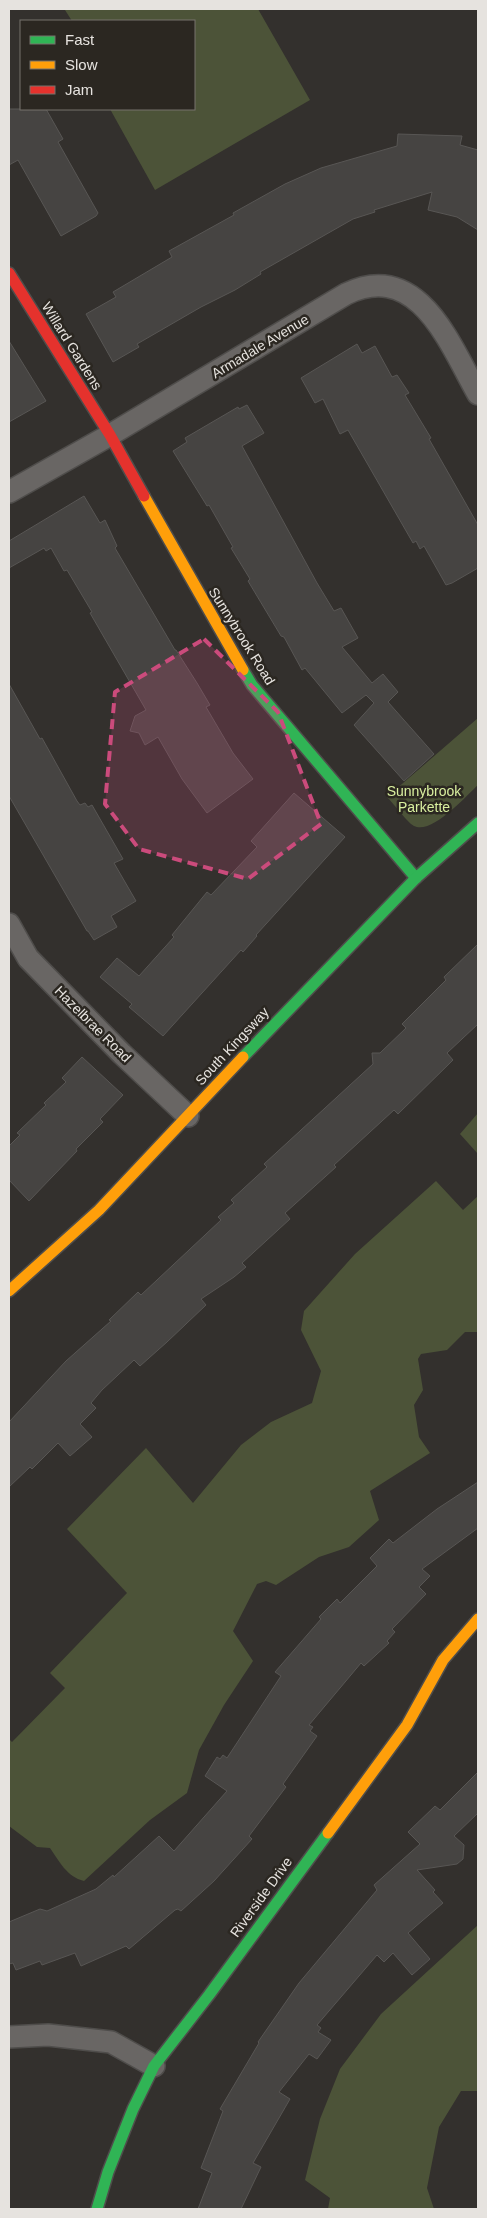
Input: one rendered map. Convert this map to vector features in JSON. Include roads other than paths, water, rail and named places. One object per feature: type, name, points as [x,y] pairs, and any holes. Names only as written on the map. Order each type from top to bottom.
[{"type":"street","name":"Willard Gardens","points":[[9,273],[110,435]]},
{"type":"street","name":"Armadale Avenue","points":[[9,492],[110,435],[346,294],[371,286],[389,287],[406,292],[427,308],[478,394]]},
{"type":"street","name":"Sunnybrook Road","points":[[110,435],[217,627],[252,685],[416,878]]},
{"type":"street","name":"South Kingsway","points":[[9,1291],[99,1210],[262,1036],[416,878],[478,823]]},
{"type":"street","name":"Hazelbrae Road","points":[[9,924],[28,958],[122,1054],[188,1116]]},
{"type":"street","name":"Riverside Drive","points":[[97,2209],[108,2172],[132,2109],[154,2066],[209,1995],[407,1724],[443,1660],[478,1619]]},
{"type":"street","points":[[9,2036],[48,2035],[111,2042],[154,2066]]},
{"type":"park label","name":"Sunnybrook Parkette","points":[[424,800]]}]
